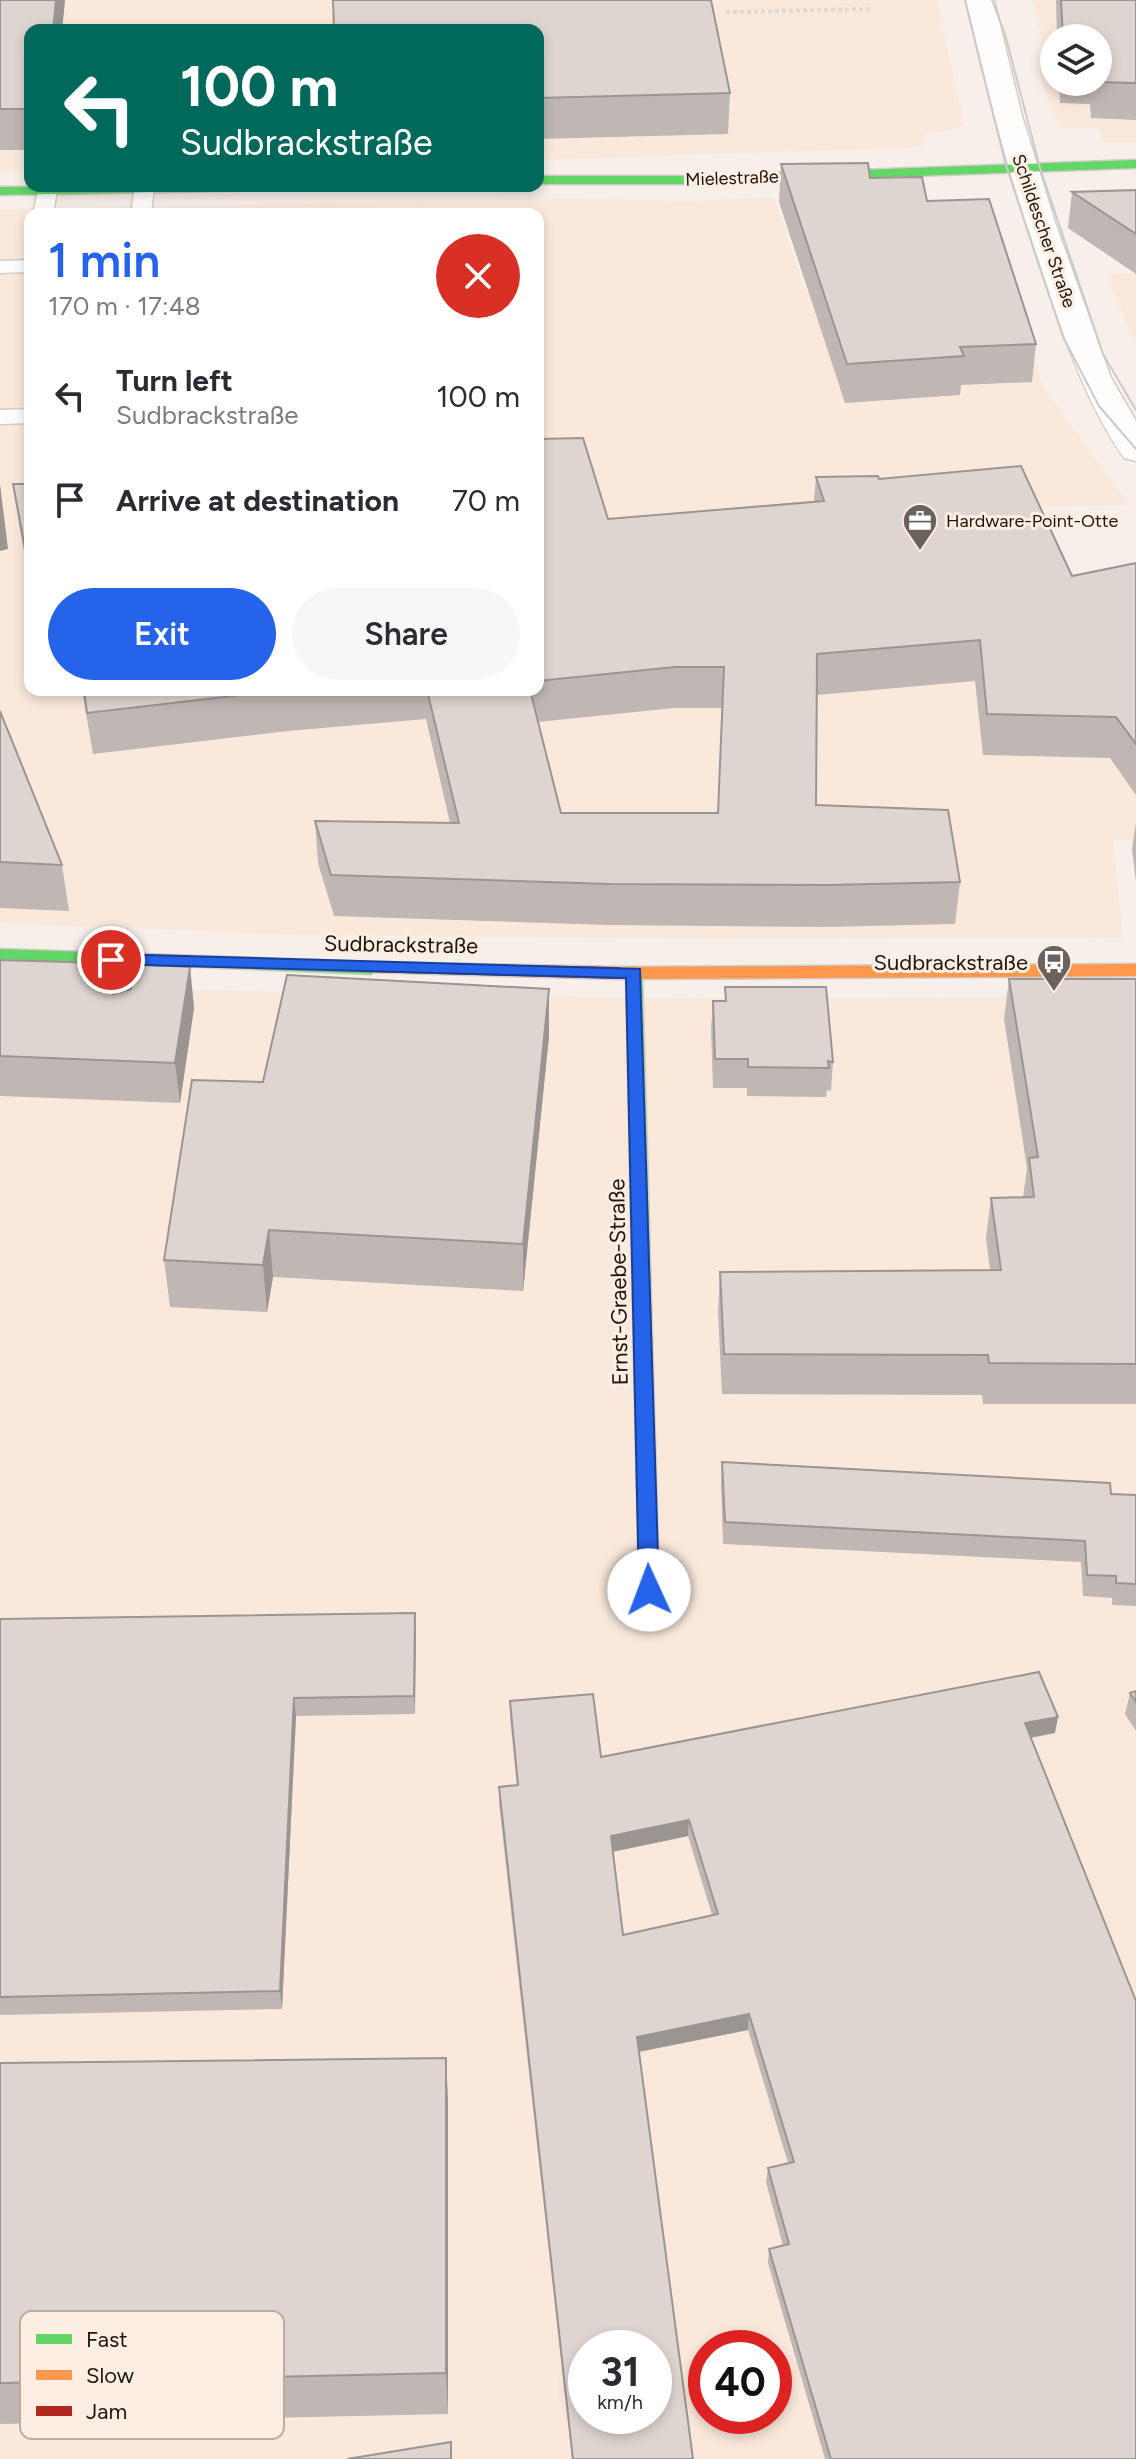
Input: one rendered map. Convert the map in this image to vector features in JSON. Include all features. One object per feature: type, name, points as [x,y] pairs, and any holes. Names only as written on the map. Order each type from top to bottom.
[{"type":"street","name":"Schildescher Straße","points":[[980,0],[1022,169],[1095,378],[1136,451]]},
{"type":"street","name":"Mielestraße","points":[[544,180],[691,180],[1136,164]]},
{"type":"street","points":[[0,191],[24,190]]},
{"type":"street","name":"Sudbrackstraße","points":[[0,954],[141,961],[634,973],[1136,970]]},
{"type":"street","name":"Ernst-Graebe-Straße","points":[[634,973],[649,1590]]},
{"type":"lane","points":[[0,267],[24,266]]},
{"type":"lane","points":[[0,417],[24,416]]},
{"type":"path","points":[[726,12],[871,9]]},
{"type":"shaded area","points":[[0,0],[937,0],[964,125],[949,131],[924,132],[927,139],[920,147],[544,160],[544,24],[24,24],[24,171],[0,172]]},
{"type":"shaded area","points":[[1032,0],[1136,0],[1136,142],[1104,142],[1099,128],[1062,128],[1054,117],[1047,96],[1112,96],[1112,24],[1040,24],[1040,32]]},
{"type":"shaded area","points":[[774,197],[807,295],[1009,283],[1044,388],[1129,505],[1020,508],[1136,667],[1136,840],[1113,840],[1123,938],[710,939],[302,935],[0,923],[0,210],[24,209],[24,696],[544,696],[544,208],[91,208],[548,198],[688,201]]},
{"type":"shaded area","points":[[1136,273],[1136,346],[1106,275]]},
{"type":"shaded area","points":[[0,982],[302,993],[678,998],[1136,997],[1136,2459],[0,2459]]},
{"type":"building","points":[[0,0],[56,0],[54,24],[24,24],[24,109],[0,109]]},
{"type":"building","points":[[333,0],[711,0],[730,93],[544,98],[544,24],[334,24]]},
{"type":"building","points":[[1061,0],[1136,0],[1136,83],[1112,82],[1112,24],[1062,24]]},
{"type":"building","points":[[868,163],[870,178],[922,177],[927,201],[989,199],[1036,344],[960,347],[964,356],[847,364],[781,164]]},
{"type":"building","points":[[1136,190],[1136,234],[1072,192]]},
{"type":"building","points":[[583,438],[608,519],[824,501],[816,477],[878,476],[879,479],[1021,466],[1072,576],[1136,563],[1136,744],[1116,717],[987,714],[980,640],[817,654],[816,805],[948,810],[960,882],[609,884],[331,875],[315,821],[459,823],[428,696],[532,696],[561,813],[718,813],[724,667],[675,667],[544,680],[544,439]]},
{"type":"building","points":[[13,484],[24,484],[24,543]]},
{"type":"building","points":[[85,696],[232,696],[87,713]]},
{"type":"building","points":[[0,711],[62,865],[0,862]]},
{"type":"building","points":[[0,960],[100,963],[113,994],[131,989],[127,964],[190,967],[175,1063],[0,1056]]},
{"type":"building","points":[[287,975],[549,989],[523,1244],[269,1230],[263,1265],[164,1260],[192,1080],[263,1082]]},
{"type":"building","points":[[1009,979],[1136,979],[1136,1364],[989,1363],[988,1355],[724,1354],[720,1272],[1001,1270],[991,1198],[1034,1197],[1029,1158],[1038,1157]]},
{"type":"building","points":[[725,987],[826,987],[833,1062],[828,1061],[829,1068],[748,1067],[748,1059],[715,1059],[713,1001],[726,1001]]},
{"type":"building","points":[[722,1462],[1110,1483],[1111,1494],[1136,1495],[1136,1584],[1116,1583],[1116,1576],[1087,1575],[1085,1541],[725,1522]]},
{"type":"building","points":[[415,1613],[414,1696],[294,1698],[280,1991],[0,1997],[0,1619]]},
{"type":"building","points":[[1039,1672],[1058,1717],[1025,1723],[1136,2001],[1136,2459],[831,2459],[769,2249],[789,2244],[768,2168],[794,2162],[749,2014],[637,2037],[693,2459],[573,2459],[570,2434],[672,2434],[672,2330],[568,2330],[568,2414],[499,1787],[518,1785],[510,1701],[593,1694],[601,1757]],"holes":[[[689,1820],[718,1914],[623,1935],[611,1836]]]},
{"type":"building","points":[[446,2058],[446,2373],[284,2377],[284,2311],[20,2311],[20,2383],[0,2383],[0,2063]]},
{"type":"building","points":[[451,2442],[451,2459],[347,2459]]},
{"type":"tram line","points":[[965,0],[1005,162],[1063,337],[1099,406],[1136,449]]},
{"type":"tram line","points":[[992,0],[1005,34],[1040,168],[1103,354],[1136,410]]},
{"type":"traffic: fast","points":[[544,180],[691,180],[1136,164]]},
{"type":"traffic: fast","points":[[0,191],[24,191]]},
{"type":"traffic: fast","points":[[0,954],[371,968]]},
{"type":"traffic: fast","points":[[634,973],[649,1590]]},
{"type":"traffic: slow","points":[[619,973],[1136,970]]},
{"type":"traffic: jam","points":[[371,968],[619,973]]},
{"type":"place","name":"Hardware-Point-Otte","points":[[920,552]]},
{"type":"place","name":"Sudbrackstraße","points":[[1054,993]]},
{"type":"route","points":[[111,960],[634,973],[649,1590]]}]
